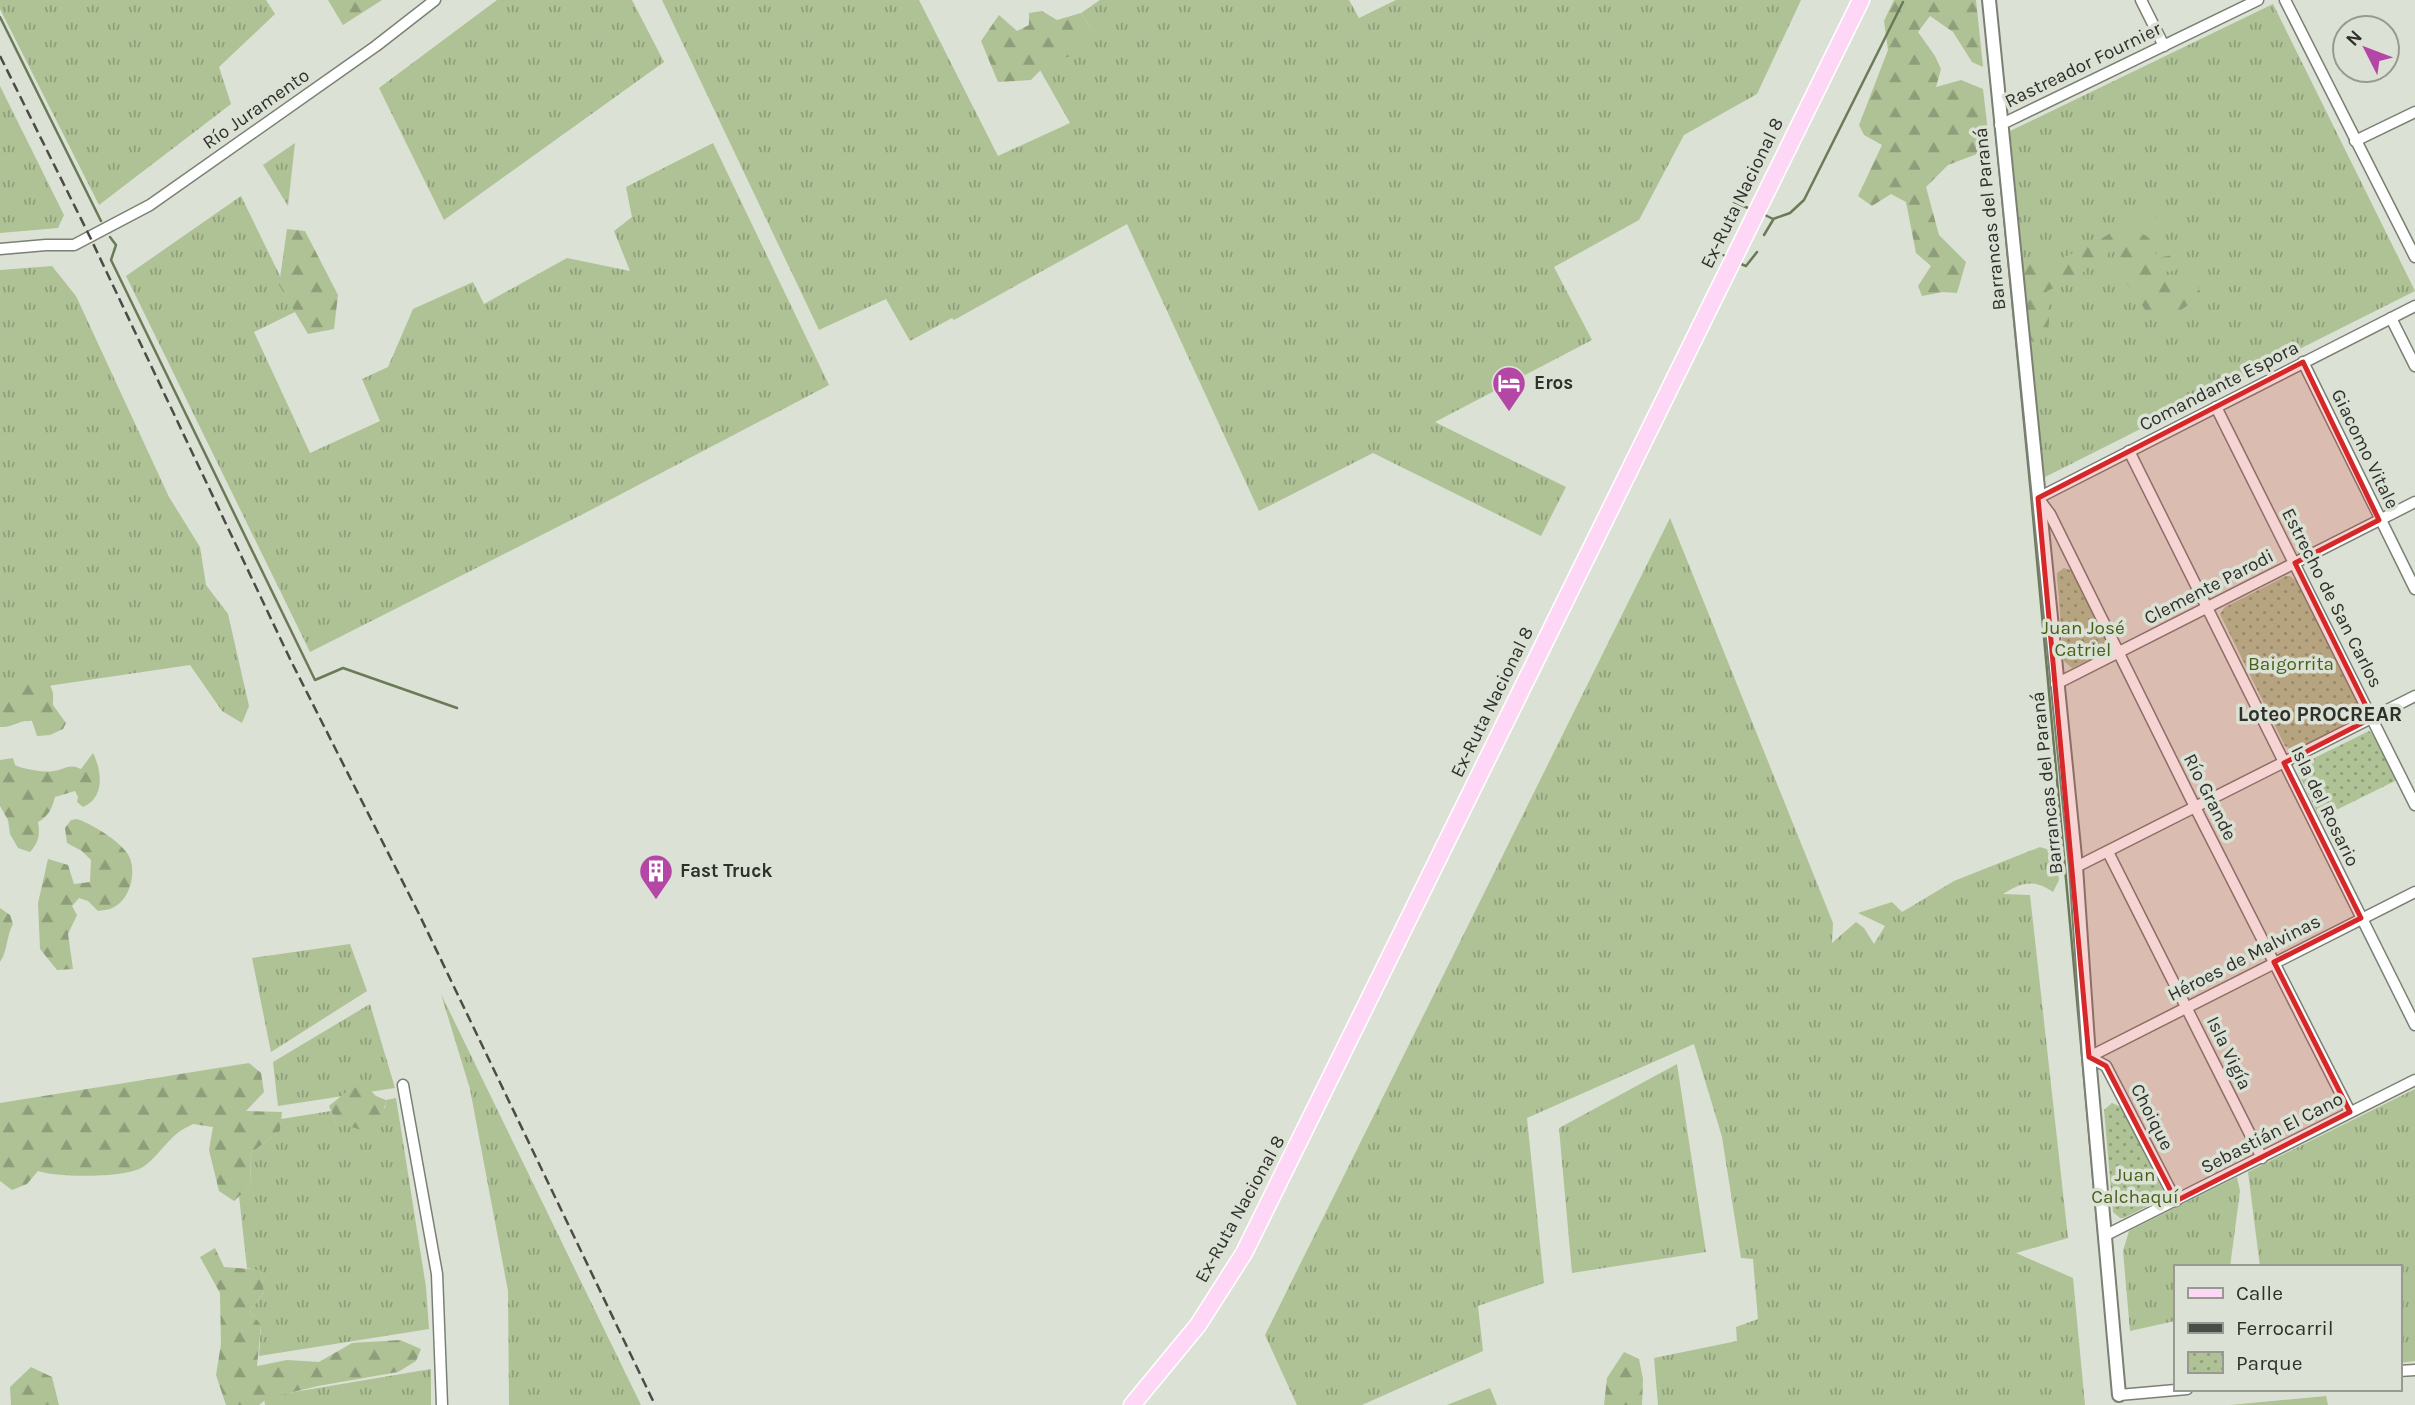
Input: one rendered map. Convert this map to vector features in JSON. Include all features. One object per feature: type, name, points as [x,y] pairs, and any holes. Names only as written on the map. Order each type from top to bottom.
[{"type":"main road","name":"Ex-Ruta Nacional 8","points":[[1132,1405],[1198,1325],[1244,1253],[1861,0]]},
{"type":"street","name":"Río Juramento","points":[[0,249],[74,245],[150,205],[376,46],[435,0]]},
{"type":"street","name":"Barrancas del Paraná","points":[[1989,0],[2076,867],[2089,1057],[2119,1395]]},
{"type":"street","points":[[2141,0],[2164,46]]},
{"type":"street","name":"Rastreador Fournier","points":[[2000,125],[2258,0]]},
{"type":"street","points":[[2285,0],[2415,257]]},
{"type":"street","points":[[2356,141],[2415,112]]},
{"type":"street","name":"Comandante Espora","points":[[2038,498],[2415,306]]},
{"type":"street","points":[[2391,318],[2415,366]]},
{"type":"street","name":"Giacomo Vitale","points":[[2304,362],[2415,589]]},
{"type":"street","name":"Estrecho de San Carlos","points":[[2216,407],[2415,805]]},
{"type":"street","name":"Isla del Rosario","points":[[2129,452],[2415,1025]]},
{"type":"street","name":"Río Grande","points":[[2038,498],[2050,514],[2350,1112]]},
{"type":"street","name":"Clemente Parodi","points":[[2056,684],[2415,502]]},
{"type":"street","points":[[2076,867],[2415,696]]},
{"type":"street","name":"Isla Vigía","points":[[2108,852],[2262,1158]]},
{"type":"street","name":"Héroes de Malvinas","points":[[2089,1057],[2415,892]]},
{"type":"street","name":"Choique","points":[[2089,1057],[2106,1066],[2176,1201]]},
{"type":"street","name":"Sebastián El Cano","points":[[2106,1235],[2415,1080]]},
{"type":"street","points":[[403,1085],[437,1274],[442,1405]]},
{"type":"street","points":[[2119,1395],[2174,1390]]},
{"type":"highlighted area","points":[[2303,362],[2379,520],[2295,563],[2372,718],[2284,763],[2361,918],[2274,962],[2350,1112],[2176,1201],[2106,1066],[2089,1057],[2038,498]]},
{"type":"green space","points":[[0,0],[266,0],[275,14],[219,67],[231,104],[99,205],[0,9]]},
{"type":"green space","points":[[328,0],[382,0],[343,25]]},
{"type":"green space","points":[[497,0],[632,0],[664,62],[444,220],[379,88]]},
{"type":"green space","points":[[662,0],[919,0],[998,156],[1070,123],[1036,63],[1091,29],[1081,13],[1100,0],[1349,0],[1359,18],[1396,0],[1801,0],[1757,94],[1684,135],[1639,220],[1554,267],[1592,340],[1435,422],[1566,487],[1541,536],[1373,453],[1259,511],[1127,224],[954,320],[952,318],[910,341],[886,299],[819,330]]},
{"type":"green space","points":[[1894,0],[1976,0],[1983,67],[1972,62],[1953,32],[1930,16],[1918,32],[1941,69],[1936,87],[1961,80],[1983,89],[1990,149],[1948,165],[1926,187],[1939,235],[1966,262],[1957,293],[1943,292],[1922,296],[1918,286],[1931,266],[1916,253],[1906,202],[1891,194],[1872,206],[1858,196],[1882,145],[1864,135],[1859,125],[1888,50],[1884,21]]},
{"type":"green space","points":[[2273,4],[2415,291],[2043,478],[2010,131]]},
{"type":"green space","points":[[1042,11],[1057,20],[1081,13],[1091,29],[1069,57],[1053,57],[1031,80],[998,82],[981,41],[999,15],[1017,31],[1029,25],[1029,13]]},
{"type":"green space","points":[[0,86],[64,215],[58,228],[0,233]]},
{"type":"green space","points":[[295,143],[288,206],[263,165]]},
{"type":"green space","points":[[713,143],[829,385],[585,513],[310,652],[126,276],[241,196],[297,311],[254,332],[310,453],[380,421],[362,379],[388,367],[413,309],[473,282],[484,304],[567,258],[630,271],[614,231],[632,217],[626,187]]},
{"type":"green space","points":[[2155,212],[2157,222],[2148,230],[2140,230],[2140,234],[2150,239],[2147,249],[2155,251],[2157,258],[2173,255],[2179,259],[2182,266],[2174,271],[2163,272],[2169,283],[2178,288],[2188,279],[2196,283],[2202,296],[2173,315],[2148,314],[2124,279],[2121,259],[2115,252],[2109,252],[2104,263],[2095,267],[2092,264],[2082,273],[2078,270],[2067,282],[2047,291],[2047,333],[2035,342],[2024,339],[2017,269],[2025,259],[2058,260]]},
{"type":"green space","points":[[287,229],[305,231],[338,295],[334,329],[308,334],[279,285]]},
{"type":"green space","points":[[52,266],[76,296],[169,497],[200,547],[206,585],[228,614],[249,706],[242,723],[222,711],[190,665],[0,693],[0,270]]},
{"type":"green space","points":[[1670,518],[1833,923],[1832,943],[1856,922],[1864,928],[1874,944],[1885,926],[1858,913],[1892,902],[1902,912],[1954,881],[2040,847],[2056,852],[2059,880],[2053,892],[2040,885],[2028,884],[2003,894],[2030,895],[2068,1238],[2016,1253],[2073,1278],[2085,1405],[1658,1405],[1654,1358],[1737,1341],[1736,1327],[1758,1319],[1753,1259],[1741,1258],[1722,1137],[1694,1044],[1527,1118],[1544,1283],[1478,1306],[1483,1351],[1362,1405],[1297,1405],[1265,1335]]},
{"type":"green space","name":"Juan José Catriel","points":[[2064,568],[2073,571],[2109,646],[2104,653],[2072,668],[2064,661],[2057,577],[2057,573]]},
{"type":"green space","name":"Baigorrita","points":[[2286,576],[2298,582],[2362,712],[2357,720],[2294,751],[2285,746],[2220,614],[2225,607]]},
{"type":"green space","points":[[48,679],[53,693],[53,705],[66,723],[63,729],[50,735],[37,736],[32,721],[0,727],[0,687]]},
{"type":"green space","points":[[2369,731],[2375,736],[2397,780],[2320,818],[2298,773],[2300,765]]},
{"type":"green space","points":[[93,753],[100,776],[95,797],[83,807],[77,802],[75,791],[55,797],[50,811],[38,822],[38,838],[33,848],[30,852],[18,848],[0,806],[0,760],[13,758],[15,765],[34,770],[50,771],[70,766],[81,769]]},
{"type":"green space","points":[[77,819],[104,833],[123,848],[132,867],[131,883],[125,897],[112,908],[98,911],[88,901],[79,898],[72,906],[77,915],[68,934],[73,969],[57,970],[40,949],[38,903],[48,859],[68,865],[74,884],[90,882],[91,860],[82,851],[67,843],[65,828],[71,820]]},
{"type":"green space","points":[[0,908],[10,915],[13,924],[0,962]]},
{"type":"green space","points":[[350,944],[367,991],[271,1052],[252,958]]},
{"type":"green space","points":[[441,994],[641,1405],[509,1405],[508,1291],[470,1089]]},
{"type":"green space","points":[[370,1004],[395,1088],[278,1106],[273,1062]]},
{"type":"green space","points":[[249,1063],[261,1073],[264,1092],[246,1111],[282,1112],[280,1131],[251,1153],[250,1186],[234,1201],[219,1191],[209,1150],[213,1127],[193,1124],[176,1134],[147,1164],[134,1171],[92,1176],[38,1171],[27,1184],[12,1190],[0,1181],[0,1103]]},
{"type":"green space","points":[[1677,1064],[1706,1252],[1572,1273],[1559,1128]]},
{"type":"green space","points":[[366,1086],[376,1096],[386,1100],[381,1114],[361,1130],[336,1122],[329,1106],[351,1088]]},
{"type":"green space","points":[[2415,1089],[2415,1361],[2401,1363],[2401,1265],[2260,1265],[2248,1172]]},
{"type":"green space","points":[[396,1098],[426,1287],[429,1329],[259,1356],[261,1325],[250,1311],[264,1292],[261,1271],[247,1268],[239,1196],[250,1186],[251,1153],[280,1131],[281,1119],[331,1111],[336,1122],[385,1108],[386,1100]]},
{"type":"green space","name":"Juan Calchaquí","points":[[2112,1103],[2121,1107],[2164,1193],[2159,1200],[2124,1218],[2113,1212],[2104,1110]]},
{"type":"green space","points":[[2237,1177],[2240,1191],[2230,1265],[2174,1265],[2174,1321],[2130,1331],[2123,1251],[2129,1231]]},
{"type":"green space","points":[[215,1248],[224,1267],[261,1270],[264,1292],[250,1311],[261,1325],[257,1366],[287,1360],[319,1362],[352,1343],[400,1340],[421,1349],[416,1361],[398,1372],[318,1386],[268,1398],[259,1405],[226,1405],[216,1375],[221,1344],[220,1293],[200,1257]]},
{"type":"green space","points":[[1624,1352],[1639,1359],[1643,1379],[1642,1405],[1604,1405],[1607,1378]]},
{"type":"green space","points":[[31,1367],[52,1377],[59,1405],[11,1405],[10,1387]]},
{"type":"green space","points":[[431,1369],[431,1405],[265,1405],[264,1397]]},
{"type":"green space","points":[[1490,1388],[1497,1405],[1447,1405]]},
{"type":"green space","points":[[2326,1396],[2328,1405],[2230,1405]]},
{"type":"waterway","points":[[1983,0],[2099,1242]]},
{"type":"waterway","points":[[1765,215],[1773,219],[1790,213],[1804,200],[1903,2]]},
{"type":"waterway","points":[[0,17],[101,221]]},
{"type":"waterway","points":[[1734,202],[1748,208]]},
{"type":"waterway","points":[[1764,235],[1773,220]]},
{"type":"waterway","points":[[110,237],[116,245],[111,260],[315,680],[343,668],[457,708]]},
{"type":"waterway","points":[[1710,248],[1725,256]]},
{"type":"waterway","points":[[1741,264],[1746,266],[1757,252]]},
{"type":"railway","points":[[0,56],[90,237],[291,661],[419,914],[655,1405]]},
{"type":"place","name":"Eros","points":[[1509,413]]},
{"type":"place","name":"Fast Truck","points":[[656,901]]},
{"type":"district","name":"Loteo PROCREAR","points":[[2320,714]]}]
